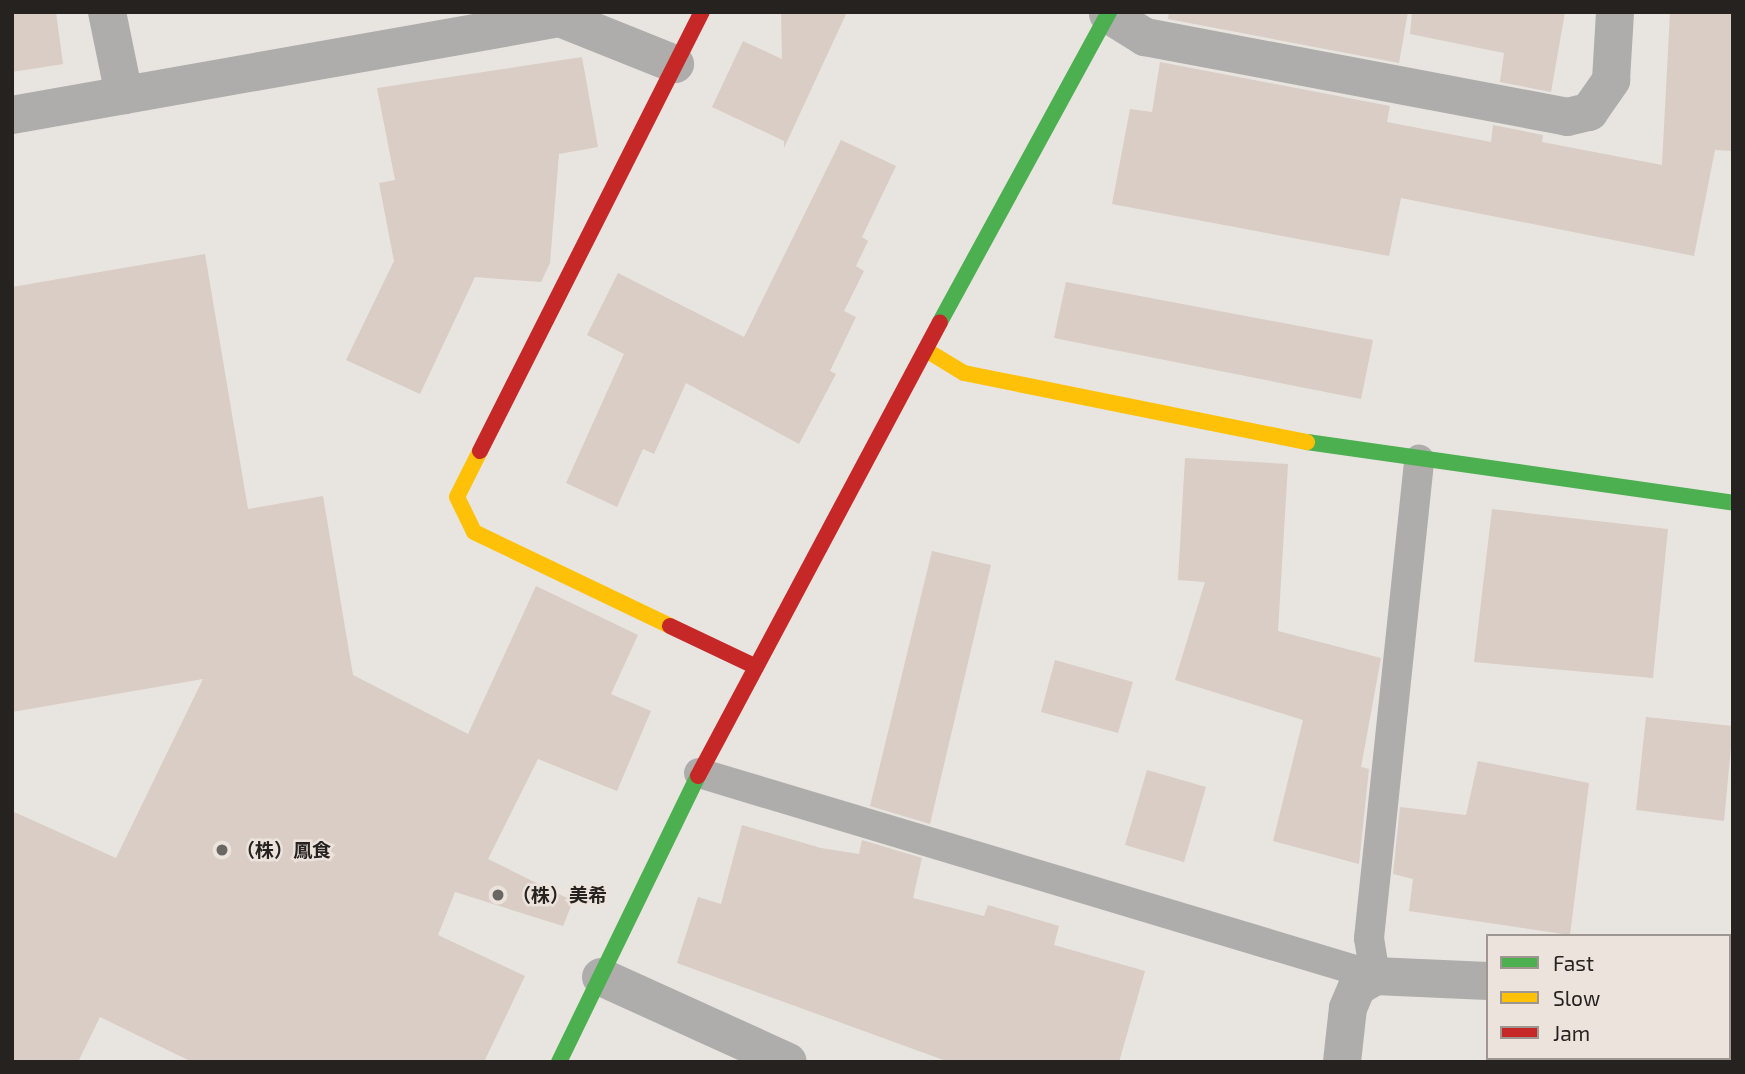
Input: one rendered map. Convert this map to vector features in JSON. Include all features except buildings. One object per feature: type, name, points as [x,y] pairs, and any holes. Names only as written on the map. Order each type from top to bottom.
[{"type":"street","points":[[107,12],[124,95]]},
{"type":"street","points":[[702,12],[457,497],[474,532],[752,665]]},
{"type":"street","points":[[559,1062],[752,665],[1109,13],[1145,37],[1567,117],[1589,112],[1611,80],[1615,12]]},
{"type":"street","points":[[12,115],[560,18],[675,64]]},
{"type":"street","points":[[926,351],[964,373],[1010,383],[1419,460],[1733,503]]},
{"type":"street","points":[[1342,1062],[1348,1008],[1357,987],[1376,976],[1486,981]]},
{"type":"street","points":[[601,977],[788,1062]]},
{"type":"lane","points":[[699,774],[1376,976],[1369,938],[1419,460]]},
{"type":"traffic: fast","points":[[940,322],[1109,12]]},
{"type":"traffic: fast","points":[[1307,442],[1733,503]]},
{"type":"traffic: fast","points":[[559,1062],[698,776]]},
{"type":"traffic: slow","points":[[926,350],[964,373],[1307,442]]},
{"type":"traffic: slow","points":[[480,451],[457,497],[474,532],[670,626]]},
{"type":"traffic: jam","points":[[480,451],[702,12]]},
{"type":"traffic: jam","points":[[698,776],[940,322]]},
{"type":"traffic: jam","points":[[670,626],[752,665]]},
{"type":"place","name":"（株）鳳食","points":[[222,850]]},
{"type":"place","name":"（株）美希","points":[[498,895]]}]
